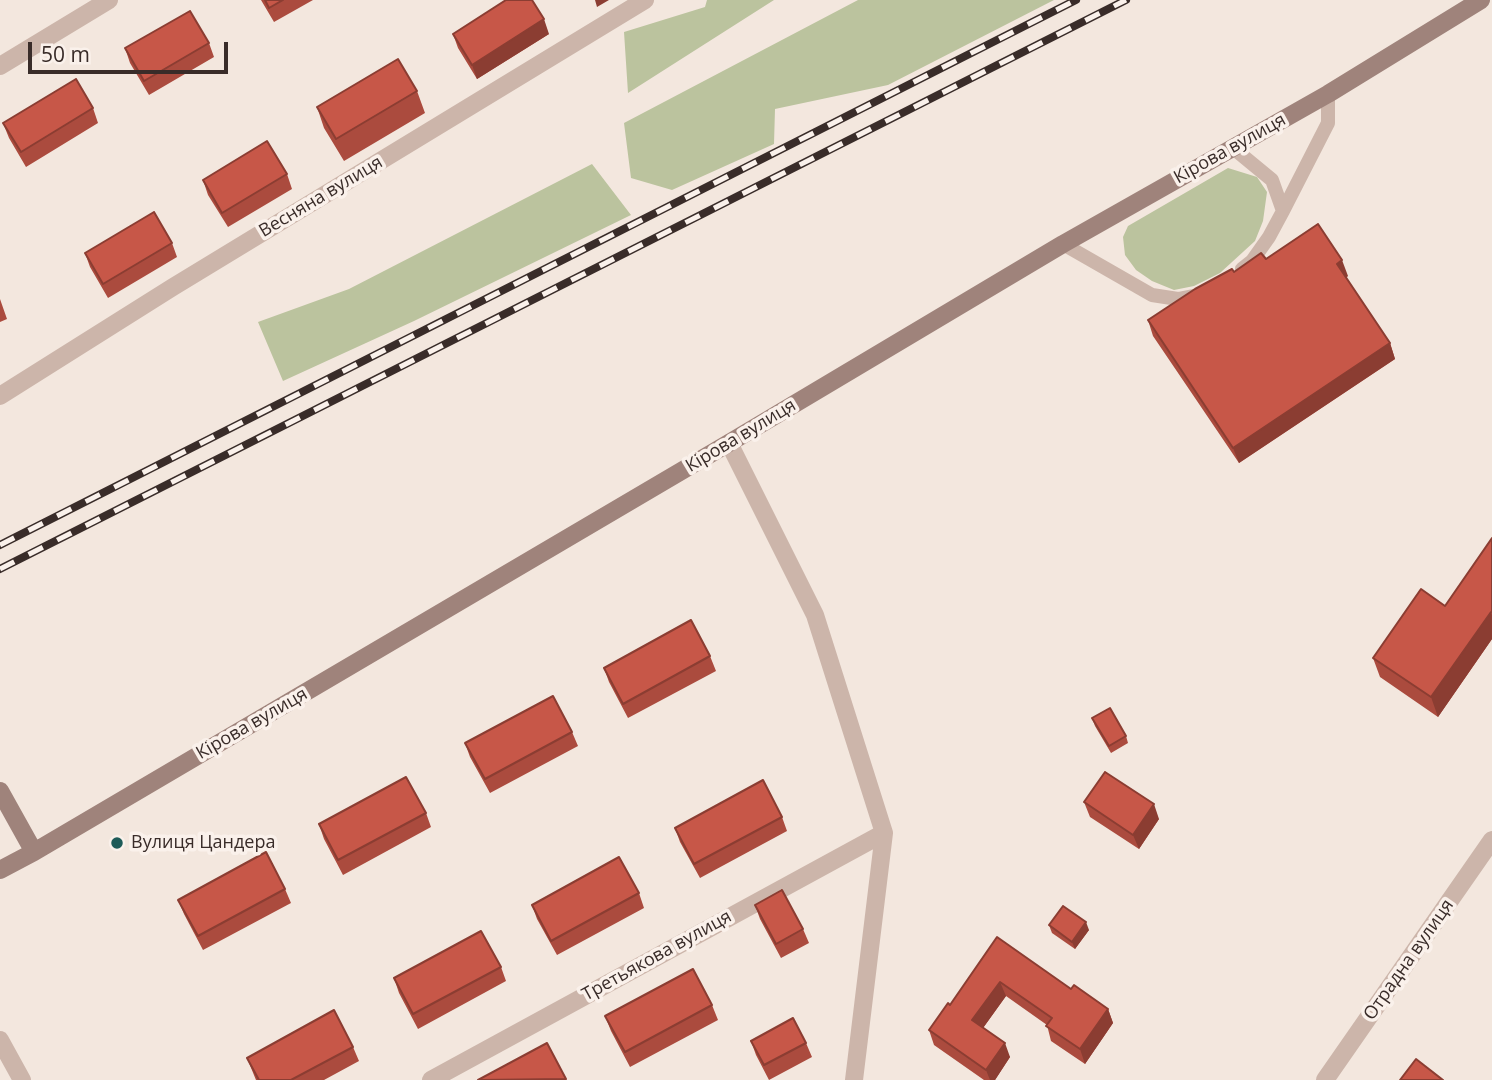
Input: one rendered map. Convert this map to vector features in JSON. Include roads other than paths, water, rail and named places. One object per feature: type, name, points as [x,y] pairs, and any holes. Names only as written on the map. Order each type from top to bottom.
[{"type":"main road","name":"Кірова вулиця","points":[[0,870],[1063,244],[1328,94],[1481,0]]},
{"type":"main road","points":[[0,791],[34,852]]},
{"type":"street","points":[[0,66],[108,0]]},
{"type":"street","name":"Весняна вулиця","points":[[0,396],[173,287],[645,0]]},
{"type":"street","points":[[729,443],[816,615],[884,833],[853,1080]]},
{"type":"street","name":"Третьякова вулиця","points":[[430,1080],[884,833]]},
{"type":"street","name":"Отрадна вулиця","points":[[1325,1080],[1492,840]]},
{"type":"street","points":[[0,1040],[22,1080]]},
{"type":"lane","points":[[1235,275],[1252,261],[1283,211],[1328,123],[1328,94]]},
{"type":"lane","points":[[1233,147],[1272,180],[1283,211]]},
{"type":"lane","points":[[1063,244],[1152,295],[1178,299],[1198,295],[1215,287]]},
{"type":"railway","points":[[0,545],[1076,0]]},
{"type":"railway","points":[[0,569],[1126,0]]},
{"type":"place","name":"Вулиця Цандера","points":[[117,843]]}]
